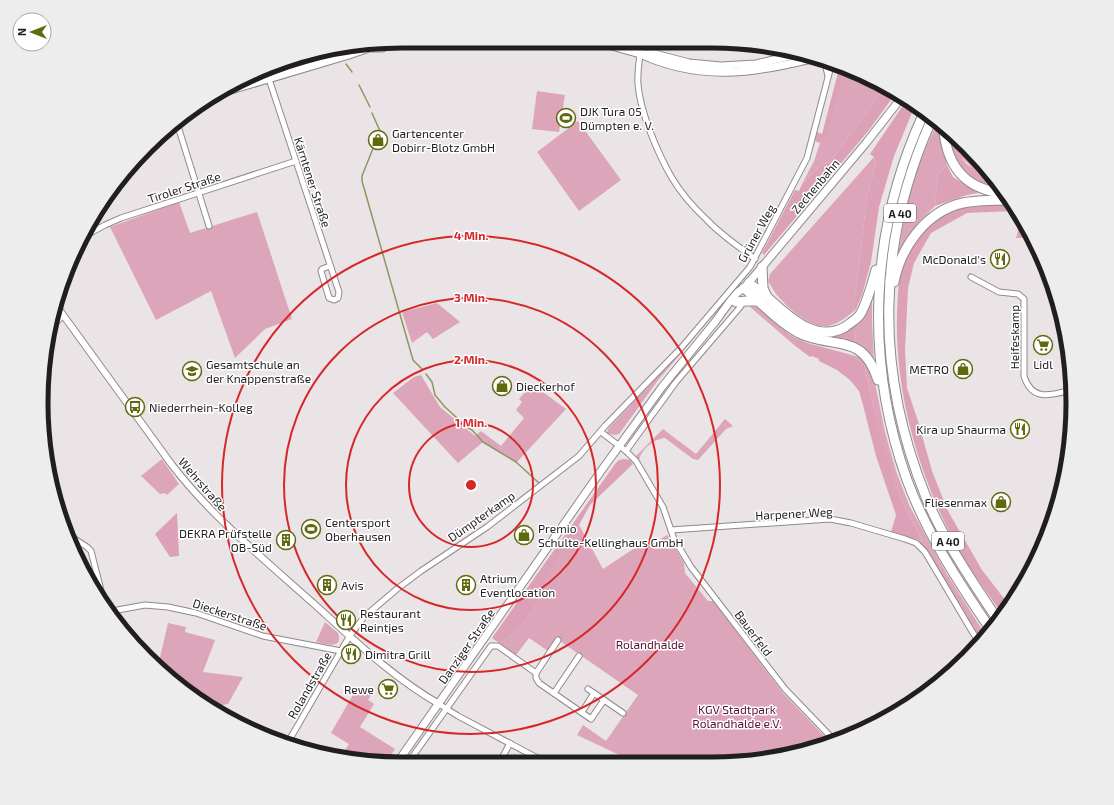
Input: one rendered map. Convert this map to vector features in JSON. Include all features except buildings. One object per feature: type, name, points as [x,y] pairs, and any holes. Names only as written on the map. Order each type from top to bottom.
[{"type":"highway","name":"A 40","points":[[922,117],[912,138],[901,170],[888,218],[882,251],[879,281],[878,332],[881,370],[896,444],[908,481],[923,517],[940,550],[967,595],[988,624]]},
{"type":"highway","name":"A 40","points":[[930,123],[912,168],[898,218],[891,265],[888,309],[893,380],[900,417],[910,454],[926,497],[943,534],[995,615]]},
{"type":"highway","points":[[944,136],[946,147],[958,172],[968,182],[986,190],[996,192]]},
{"type":"highway","points":[[986,190],[994,189]]},
{"type":"highway","points":[[888,309],[895,275],[901,258],[909,243],[929,221],[946,210],[962,203],[1002,200]]},
{"type":"highway","points":[[746,285],[763,299],[802,326],[816,331],[841,329],[851,323],[860,314],[869,295],[882,251]]},
{"type":"highway","points":[[762,267],[763,299],[791,328],[801,334],[812,338],[852,346],[861,351],[870,361],[875,370],[888,410]]},
{"type":"highway","points":[[739,304],[747,301],[763,299]]},
{"type":"main road","points":[[619,48],[640,54],[653,60],[700,72],[734,73],[764,70],[805,61]]},
{"type":"main road","points":[[245,86],[360,51]]},
{"type":"main road","points":[[640,54],[655,54],[690,63],[720,66],[756,64],[788,57]]},
{"type":"main road","name":"Zechenbahn","points":[[636,423],[662,387],[731,300],[762,267],[866,143],[898,101]]},
{"type":"main road","name":"Zechenbahn","points":[[715,322],[739,304],[741,295],[746,285]]},
{"type":"main road","name":"Danziger Straße","points":[[401,757],[636,423]]},
{"type":"street","points":[[641,48],[638,85],[655,142],[672,178],[708,222],[754,259]]},
{"type":"street","name":"Grüner Weg","points":[[826,67],[828,77]]},
{"type":"street","name":"Grüner Weg","points":[[623,409],[682,348],[750,267],[807,158],[830,69]]},
{"type":"street","name":"Kärntener Straße","points":[[269,78],[339,292],[337,299],[333,300],[329,298],[321,271],[323,268],[330,266]]},
{"type":"street","points":[[178,128],[210,226]]},
{"type":"street","name":"Tiroler Straße","points":[[92,232],[121,218],[296,162]]},
{"type":"street","name":"Heifeskamp","points":[[971,277],[999,292],[1018,294],[1024,299],[1024,376],[1026,384],[1030,389],[1041,395],[1049,395],[1066,391]]},
{"type":"street","name":"Zechenbahn","points":[[626,451],[676,382],[739,304]]},
{"type":"street","name":"Wehrstraße","points":[[60,311],[172,465],[191,488],[227,526],[374,658],[438,704]]},
{"type":"street","points":[[58,321],[63,315]]},
{"type":"street","name":"Dümpterkamp","points":[[349,636],[364,617],[397,588],[440,557],[488,527],[579,456],[623,409]]},
{"type":"street","name":"Bauerfeld","points":[[601,432],[626,451],[636,461],[663,507],[678,545],[694,571],[772,674],[802,708],[831,736]]},
{"type":"street","name":"Harpener Weg","points":[[671,530],[830,519],[851,523],[905,539],[916,543],[925,552],[976,638]]},
{"type":"street","points":[[76,540],[91,551],[100,588]]},
{"type":"street","name":"Dieckerstraße","points":[[116,610],[143,605],[168,607],[196,613],[263,636],[341,651]]},
{"type":"street","name":"Rolandstraße","points":[[290,738],[349,636]]},
{"type":"street","points":[[558,640],[536,673],[536,678],[540,683],[591,719],[604,700]]},
{"type":"street","name":"Danziger Straße","points":[[412,757],[489,648],[493,645],[498,646],[536,673]]},
{"type":"street","points":[[554,693],[579,656]]},
{"type":"street","points":[[588,689],[623,713]]},
{"type":"street","points":[[582,712],[594,693]]},
{"type":"street","points":[[438,704],[536,757]]},
{"type":"street","points":[[503,757],[510,743]]},
{"type":"green space","points":[[842,73],[882,92],[830,162],[821,165],[802,184],[814,161],[820,143],[825,142]]},
{"type":"green space","points":[[537,91],[565,95],[559,132],[532,129]]},
{"type":"green space","points":[[578,121],[621,180],[579,211],[537,152]]},
{"type":"green space","points":[[935,128],[942,133],[947,165],[938,174],[935,206],[917,224],[898,255],[907,202],[921,158]]},
{"type":"green space","points":[[950,141],[957,147],[966,163],[969,166],[978,169],[992,186],[974,180],[961,167],[952,150]]},
{"type":"green space","points":[[874,157],[876,164],[867,197],[853,312],[832,325],[821,326],[814,324],[799,316],[776,294],[768,281],[770,274]]},
{"type":"green space","points":[[179,202],[190,233],[257,212],[292,319],[265,329],[235,358],[211,291],[156,320],[110,227]]},
{"type":"green space","points":[[1016,221],[1023,234],[1022,238],[1016,238],[1018,231]]},
{"type":"green space","points":[[872,294],[874,360],[867,352],[855,344],[854,326],[862,317]]},
{"type":"green space","points":[[437,303],[460,322],[433,339],[427,332],[412,343],[402,312]]},
{"type":"green space","points":[[750,307],[757,307],[789,334],[798,339],[794,345]]},
{"type":"green space","points":[[696,336],[659,379],[619,434],[614,435],[607,433],[608,429]]},
{"type":"green space","points":[[848,354],[859,357],[868,366],[875,383],[885,432],[896,471],[909,505],[945,571],[983,631],[978,637],[927,551],[918,540],[923,541],[902,500],[886,456],[864,364]]},
{"type":"green space","points":[[421,375],[440,407],[475,436],[481,431],[501,446],[524,418],[516,410],[522,402],[519,399],[532,384],[566,409],[517,462],[483,442],[458,463],[393,393],[414,377]]},
{"type":"green space","points":[[725,419],[733,426],[726,429],[698,460],[693,459],[665,438],[657,440],[649,445],[642,452],[639,461],[636,456],[663,429],[696,454]]},
{"type":"green space","points":[[162,459],[179,484],[167,495],[165,493],[160,494],[141,476]]},
{"type":"green space","name":"Rolandhalde","points":[[579,525],[603,569],[647,540],[654,543],[667,535],[684,563],[685,573],[708,601],[713,601],[783,693],[826,738],[803,745],[758,754],[712,757],[624,757],[577,735],[583,725],[606,741],[638,695],[557,639],[548,651],[529,638],[516,655],[501,644],[522,625],[545,595],[541,583]]},
{"type":"green space","points":[[325,622],[338,633],[339,638],[336,644],[328,645],[316,642]]},
{"type":"green space","points":[[168,623],[186,627],[185,632],[215,640],[203,672],[243,677],[228,704],[219,706],[187,684],[159,660]]},
{"type":"green space","points":[[358,686],[371,695],[368,700],[374,704],[360,727],[395,749],[390,756],[344,752],[349,744],[331,733]]},
{"type":"shaded area","points":[[838,72],[843,73],[825,142],[820,143],[815,141],[817,132],[822,134]]},
{"type":"shaded area","points":[[882,92],[893,98],[869,130],[764,255],[762,253],[795,190],[799,191],[802,184],[821,165],[830,162]]},
{"type":"shaded area","points":[[903,105],[913,111],[894,156],[879,207],[871,262],[862,295],[856,309],[853,312],[867,197],[876,164],[874,157],[870,154]]},
{"type":"shaded area","points":[[957,147],[977,168],[973,168],[961,157]]},
{"type":"shaded area","points":[[947,165],[953,177],[978,193],[967,195],[935,206],[938,174]]},
{"type":"shaded area","points":[[1004,203],[1010,211],[967,213],[931,233],[914,263],[908,288],[905,350],[907,388],[932,471],[948,511],[982,570],[1005,600],[999,609],[979,582],[957,547],[924,473],[903,394],[897,340],[899,281],[901,268],[910,247],[928,227],[942,216],[956,209],[980,204]]},
{"type":"shaded area","points":[[854,326],[855,344],[835,338],[835,335]]},
{"type":"shaded area","points":[[798,339],[807,343],[848,354],[864,364],[874,409],[895,483],[923,541],[891,532],[896,515],[876,456],[859,391],[850,380],[837,370],[819,361],[819,359],[812,356],[810,357],[794,345]]},
{"type":"shaded area","points":[[619,460],[630,460],[633,464],[590,505],[542,583],[546,595],[536,605],[522,625],[501,644],[492,638],[615,464]]},
{"type":"shaded area","points":[[177,513],[179,556],[170,557],[155,534]]},
{"type":"waterway","points":[[346,64],[352,72]]},
{"type":"waterway","points":[[359,85],[370,107]]},
{"type":"waterway","points":[[372,113],[380,131],[362,176],[362,181],[413,360],[422,369]]},
{"type":"waterway","points":[[426,374],[432,382],[435,395],[445,407],[472,430],[483,442],[516,462],[539,483]]},
{"type":"place","name":"DJK Tura 05 Dümpten e. V.","points":[[566,118]]},
{"type":"place","name":"Gartencenter Dobirr-Blotz GmbH","points":[[378,140]]},
{"type":"place","name":"McDonald's","points":[[1000,259]]},
{"type":"place","name":"Lidl","points":[[1043,345]]},
{"type":"place","name":"METRO","points":[[963,369]]},
{"type":"place","name":"Gesamtschule an der Knappenstraße","points":[[192,371]]},
{"type":"place","name":"Dieckerhof","points":[[502,386]]},
{"type":"place","name":"Niederrhein-Kolleg","points":[[135,407]]},
{"type":"place","name":"Kira up Shaurma","points":[[1020,429]]},
{"type":"place","name":"Fliesenmax","points":[[1001,502]]},
{"type":"place","name":"Centersport Oberhausen","points":[[311,529]]},
{"type":"place","name":"Premio Schulte-Kellinghaus GmbH","points":[[524,535]]},
{"type":"place","name":"DEKRA Prüfstelle OB-Süd","points":[[286,540]]},
{"type":"place","name":"Avis","points":[[327,585]]},
{"type":"place","name":"Atrium Eventlocation","points":[[466,585]]},
{"type":"place","name":"Restaurant Reintjes","points":[[346,620]]},
{"type":"place","name":"Dimitra Grill","points":[[351,654]]},
{"type":"place","name":"Rewe","points":[[388,689]]},
{"type":"park label","name":"KGV Stadtpark Rolandhalde e.V.","points":[[737,716]]}]
